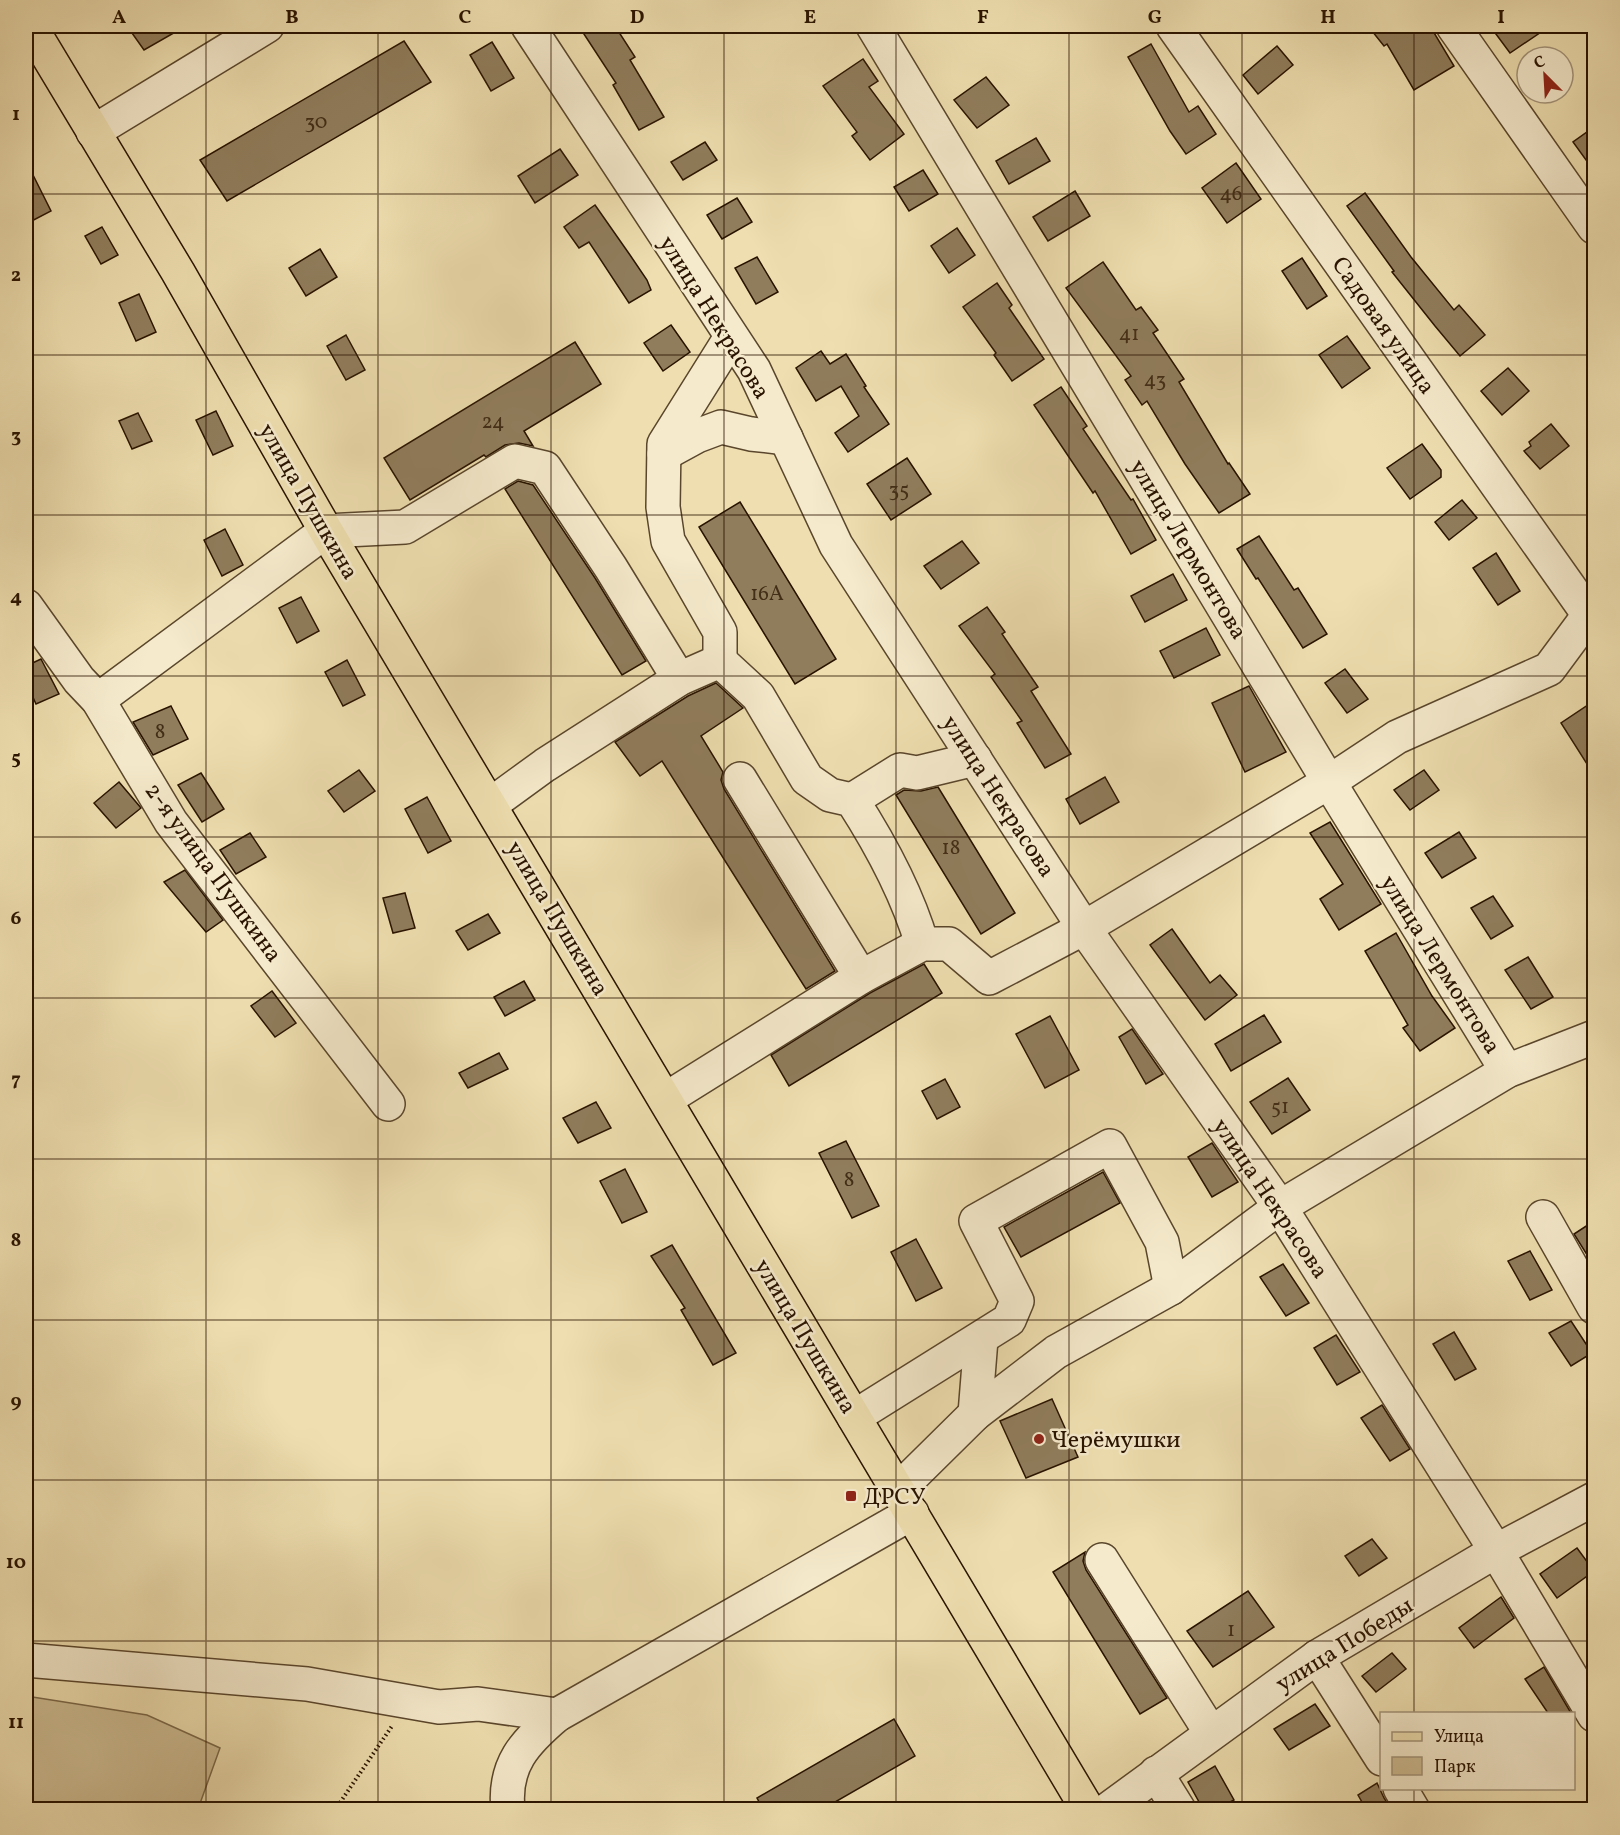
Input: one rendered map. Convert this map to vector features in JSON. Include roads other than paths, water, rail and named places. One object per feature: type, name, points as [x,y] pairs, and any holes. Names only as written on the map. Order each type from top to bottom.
[{"type":"main road","name":"улица Пушкина","points":[[30,26],[178,272],[326,531],[1088,1809]]},
{"type":"street","points":[[93,132],[267,26]]},
{"type":"street","name":"улица Некрасова","points":[[528,26],[754,370],[836,545],[1084,928],[1281,1208],[1496,1551],[1594,1715]]},
{"type":"street","name":"Садовая улица","points":[[1173,26],[1593,617]]},
{"type":"street","points":[[1453,26],[1594,227]]},
{"type":"street","name":"улица Лермонтова","points":[[878,27],[1329,782],[1507,1071]]},
{"type":"street","points":[[731,337],[664,444],[663,507],[668,541],[720,632],[720,661],[758,696],[807,779],[830,795],[852,800],[878,839],[913,915],[922,944]]},
{"type":"street","points":[[664,454],[697,436],[721,427],[751,434],[786,438]]},
{"type":"street","points":[[98,700],[326,531],[405,527],[515,461],[545,468],[611,568],[679,679]]},
{"type":"street","name":"2-я улица Пушкина","points":[[26,606],[80,681],[98,700],[171,822],[388,1104]]},
{"type":"street","points":[[666,1100],[861,977],[922,944],[948,944],[989,978],[1084,928],[1329,782],[1397,736],[1549,669],[1593,617]]},
{"type":"street","points":[[490,805],[545,765],[679,679],[720,661]]},
{"type":"street","points":[[852,800],[900,770],[917,773],[975,759]]},
{"type":"street","points":[[740,779],[861,977]]},
{"type":"street","points":[[508,1809],[510,1769],[532,1736],[556,1715],[905,1502],[975,1414],[1056,1352],[1171,1288],[1281,1208],[1507,1071],[1594,1037]]},
{"type":"street","points":[[854,1416],[1009,1320],[1017,1301],[976,1221],[1110,1146],[1162,1242],[1171,1288]]},
{"type":"street","points":[[1543,1217],[1594,1307]]},
{"type":"street","points":[[975,1414],[981,1339]]},
{"type":"street","name":"улица Победы","points":[[1107,1809],[1317,1657],[1496,1551],[1594,1498]]},
{"type":"street","points":[[1102,1560],[1211,1733]]},
{"type":"street","points":[[1317,1657],[1380,1756]]},
{"type":"street","points":[[26,1660],[307,1684],[439,1707],[478,1704],[556,1715]]},
{"type":"street","points":[[1156,1773],[1179,1809]]},
{"type":"street","points":[[1401,1790],[1413,1809]]},
{"type":"place","name":"Черёмушки","points":[[1039,1439]]},
{"type":"place","name":"ДРСУ","points":[[851,1496]]}]
